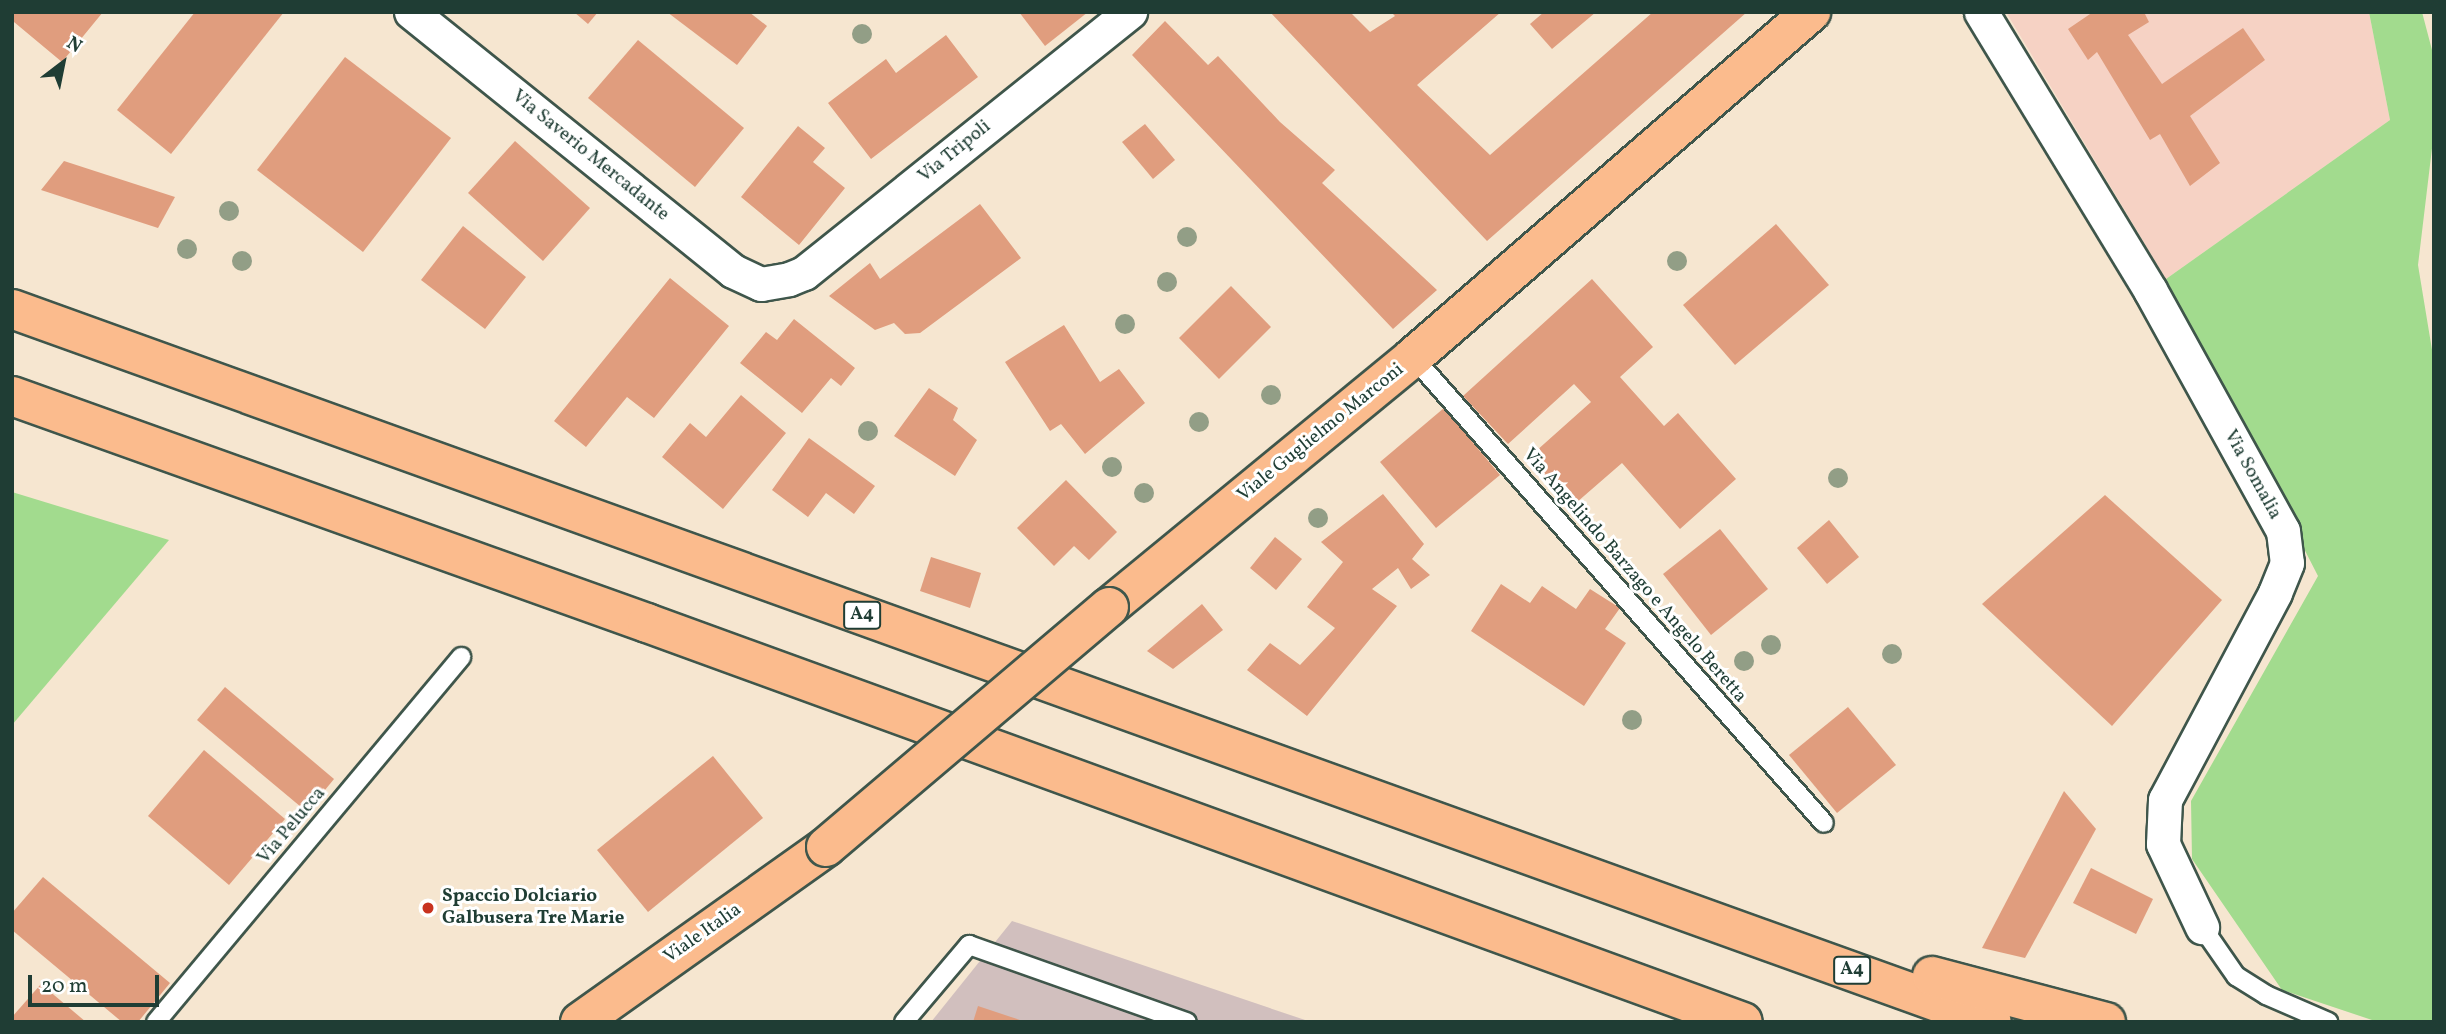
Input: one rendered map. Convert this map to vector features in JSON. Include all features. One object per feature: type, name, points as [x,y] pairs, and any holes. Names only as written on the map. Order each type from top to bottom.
[{"type":"main road","name":"Viale Guglielmo Marconi","points":[[826,846],[1109,607],[1413,357],[1811,12]]},
{"type":"main road","name":"A4","points":[[12,309],[1992,1022]]},
{"type":"main road","points":[[12,396],[648,623],[1743,1022]]},
{"type":"main road","name":"Viale Italia","points":[[580,1022],[826,846]]},
{"type":"main road","points":[[1712,919],[2106,1022]]},
{"type":"main road","points":[[1650,988],[1727,1022]]},
{"type":"street","name":"Via Saverio Mercadante","points":[[411,12],[733,271],[754,282],[776,283]]},
{"type":"street","name":"Via Tripoli","points":[[776,283],[804,273],[1130,12]]},
{"type":"street","name":"Via Somalia","points":[[1981,12],[2150,290],[2283,531],[2287,563],[2275,593],[2165,800],[2164,844],[2203,928]]},
{"type":"lane","name":"Via Angelindo Barzago e Angelo Beretta","points":[[1413,357],[1824,823]]},
{"type":"lane","name":"Via Pelucca","points":[[156,1022],[461,657]]},
{"type":"lane","name":"Via Somalia","points":[[2203,928],[2236,976],[2266,995],[2328,1022]]},
{"type":"lane","points":[[904,1022],[969,945],[1186,1022]]},
{"type":"shaded area","points":[[2006,12],[2369,12],[2390,120],[2166,279]]},
{"type":"shaded area","points":[[1012,921],[1311,1022],[931,1022]]},
{"type":"green space","points":[[2369,12],[2422,12],[2432,50],[2433,140],[2418,265],[2434,362],[2434,1022],[2378,1022],[2282,990],[2192,859],[2191,801],[2318,576],[2166,279],[2390,120]]},
{"type":"green space","points":[[12,492],[169,540],[12,725]]},
{"type":"building","points":[[12,12],[103,12],[62,62],[14,22],[12,24]]},
{"type":"building","points":[[195,12],[284,12],[171,154],[117,110]]},
{"type":"building","points":[[574,12],[598,12],[588,24]]},
{"type":"building","points":[[667,12],[749,12],[767,26],[737,65]]},
{"type":"building","points":[[1019,12],[1088,12],[1045,46]]},
{"type":"building","points":[[1270,12],[1350,12],[1370,32],[1395,16],[1391,12],[1501,12],[1417,85],[1490,155],[1653,12],[1747,12],[1487,241]]},
{"type":"building","points":[[1544,12],[1596,12],[1552,49],[1530,24]]},
{"type":"building","points":[[2093,12],[2144,12],[2149,22],[2128,35],[2162,84],[2243,28],[2265,60],[2190,116],[2220,163],[2190,186],[2160,134],[2150,140],[2097,52],[2088,60],[2068,29]]},
{"type":"building","points":[[1165,21],[1208,65],[1218,56],[1280,122],[1335,170],[1322,183],[1437,290],[1393,329],[1132,55]]},
{"type":"building","points":[[946,35],[978,77],[871,159],[828,103],[886,59],[896,73]]},
{"type":"building","points":[[638,40],[744,128],[695,187],[588,98]]},
{"type":"building","points":[[345,57],[451,138],[363,252],[257,170]]},
{"type":"building","points":[[1145,124],[1175,160],[1153,179],[1122,142]]},
{"type":"building","points":[[798,126],[825,148],[813,162],[845,188],[799,245],[741,197]]},
{"type":"building","points":[[515,141],[590,208],[543,261],[468,193]]},
{"type":"building","points":[[64,161],[175,197],[158,228],[41,190]]},
{"type":"building","points":[[980,204],[1021,258],[920,333],[905,334],[894,323],[875,330],[829,296],[870,263],[880,279]]},
{"type":"building","points":[[1776,224],[1829,285],[1735,365],[1683,305]]},
{"type":"building","points":[[463,226],[526,277],[485,329],[421,280]]},
{"type":"building","points":[[670,278],[729,326],[654,418],[627,397],[586,447],[554,421]]},
{"type":"building","points":[[1592,279],[1653,347],[1620,377],[1664,426],[1678,413],[1736,479],[1680,529],[1622,463],[1569,509],[1526,460],[1591,402],[1574,384],[1508,444],[1463,396]]},
{"type":"building","points":[[1231,286],[1271,327],[1219,379],[1179,338]]},
{"type":"building","points":[[794,319],[855,368],[841,386],[831,378],[802,413],[740,363],[766,332],[777,340]]},
{"type":"building","points":[[1064,325],[1100,382],[1119,369],[1145,403],[1085,454],[1061,424],[1050,431],[1005,362]]},
{"type":"building","points":[[929,388],[958,408],[953,420],[977,440],[955,476],[894,436]]},
{"type":"building","points":[[741,395],[786,433],[723,509],[662,457],[690,423],[706,437]]},
{"type":"building","points":[[1444,408],[1500,475],[1436,528],[1380,462]]},
{"type":"building","points":[[809,438],[875,486],[854,514],[826,493],[808,517],[772,490]]},
{"type":"building","points":[[1066,480],[1117,532],[1089,560],[1074,546],[1054,566],[1017,528]]},
{"type":"building","points":[[1383,494],[1424,544],[1412,559],[1430,575],[1411,589],[1398,568],[1372,589],[1397,606],[1307,716],[1247,670],[1270,643],[1300,665],[1335,628],[1307,607],[1343,562],[1321,542]]},
{"type":"building","points":[[2105,495],[2222,600],[2112,726],[1982,604]]},
{"type":"building","points":[[1829,520],[1859,557],[1827,584],[1797,548]]},
{"type":"building","points":[[1720,529],[1768,589],[1711,635],[1663,574]]},
{"type":"building","points":[[1275,537],[1302,559],[1276,590],[1250,568]]},
{"type":"building","points":[[931,557],[981,573],[970,608],[920,591]]},
{"type":"building","points":[[1501,584],[1530,603],[1542,586],[1576,609],[1590,589],[1620,608],[1605,629],[1626,643],[1584,706],[1471,631]]},
{"type":"building","points":[[1202,604],[1223,630],[1173,669],[1147,651]]},
{"type":"building","points":[[225,687],[334,779],[307,812],[197,720]]},
{"type":"building","points":[[1848,707],[1896,765],[1837,813],[1789,755]]},
{"type":"building","points":[[204,750],[285,819],[229,885],[148,816]]},
{"type":"building","points":[[713,756],[763,818],[648,912],[597,850]]},
{"type":"building","points":[[2064,791],[2096,829],[2025,958],[1982,948]]},
{"type":"building","points":[[2091,868],[2153,899],[2136,934],[2073,903]]},
{"type":"building","points":[[43,877],[170,983],[138,1022],[122,1022],[12,930],[12,913]]},
{"type":"building","points":[[41,984],[86,1022],[12,1022],[12,1017]]},
{"type":"building","points":[[978,1006],[1023,1021],[1023,1022],[973,1022]]},
{"type":"place","name":"Spaccio Dolciario Galbusera Tre Marie","points":[[428,908]]}]
